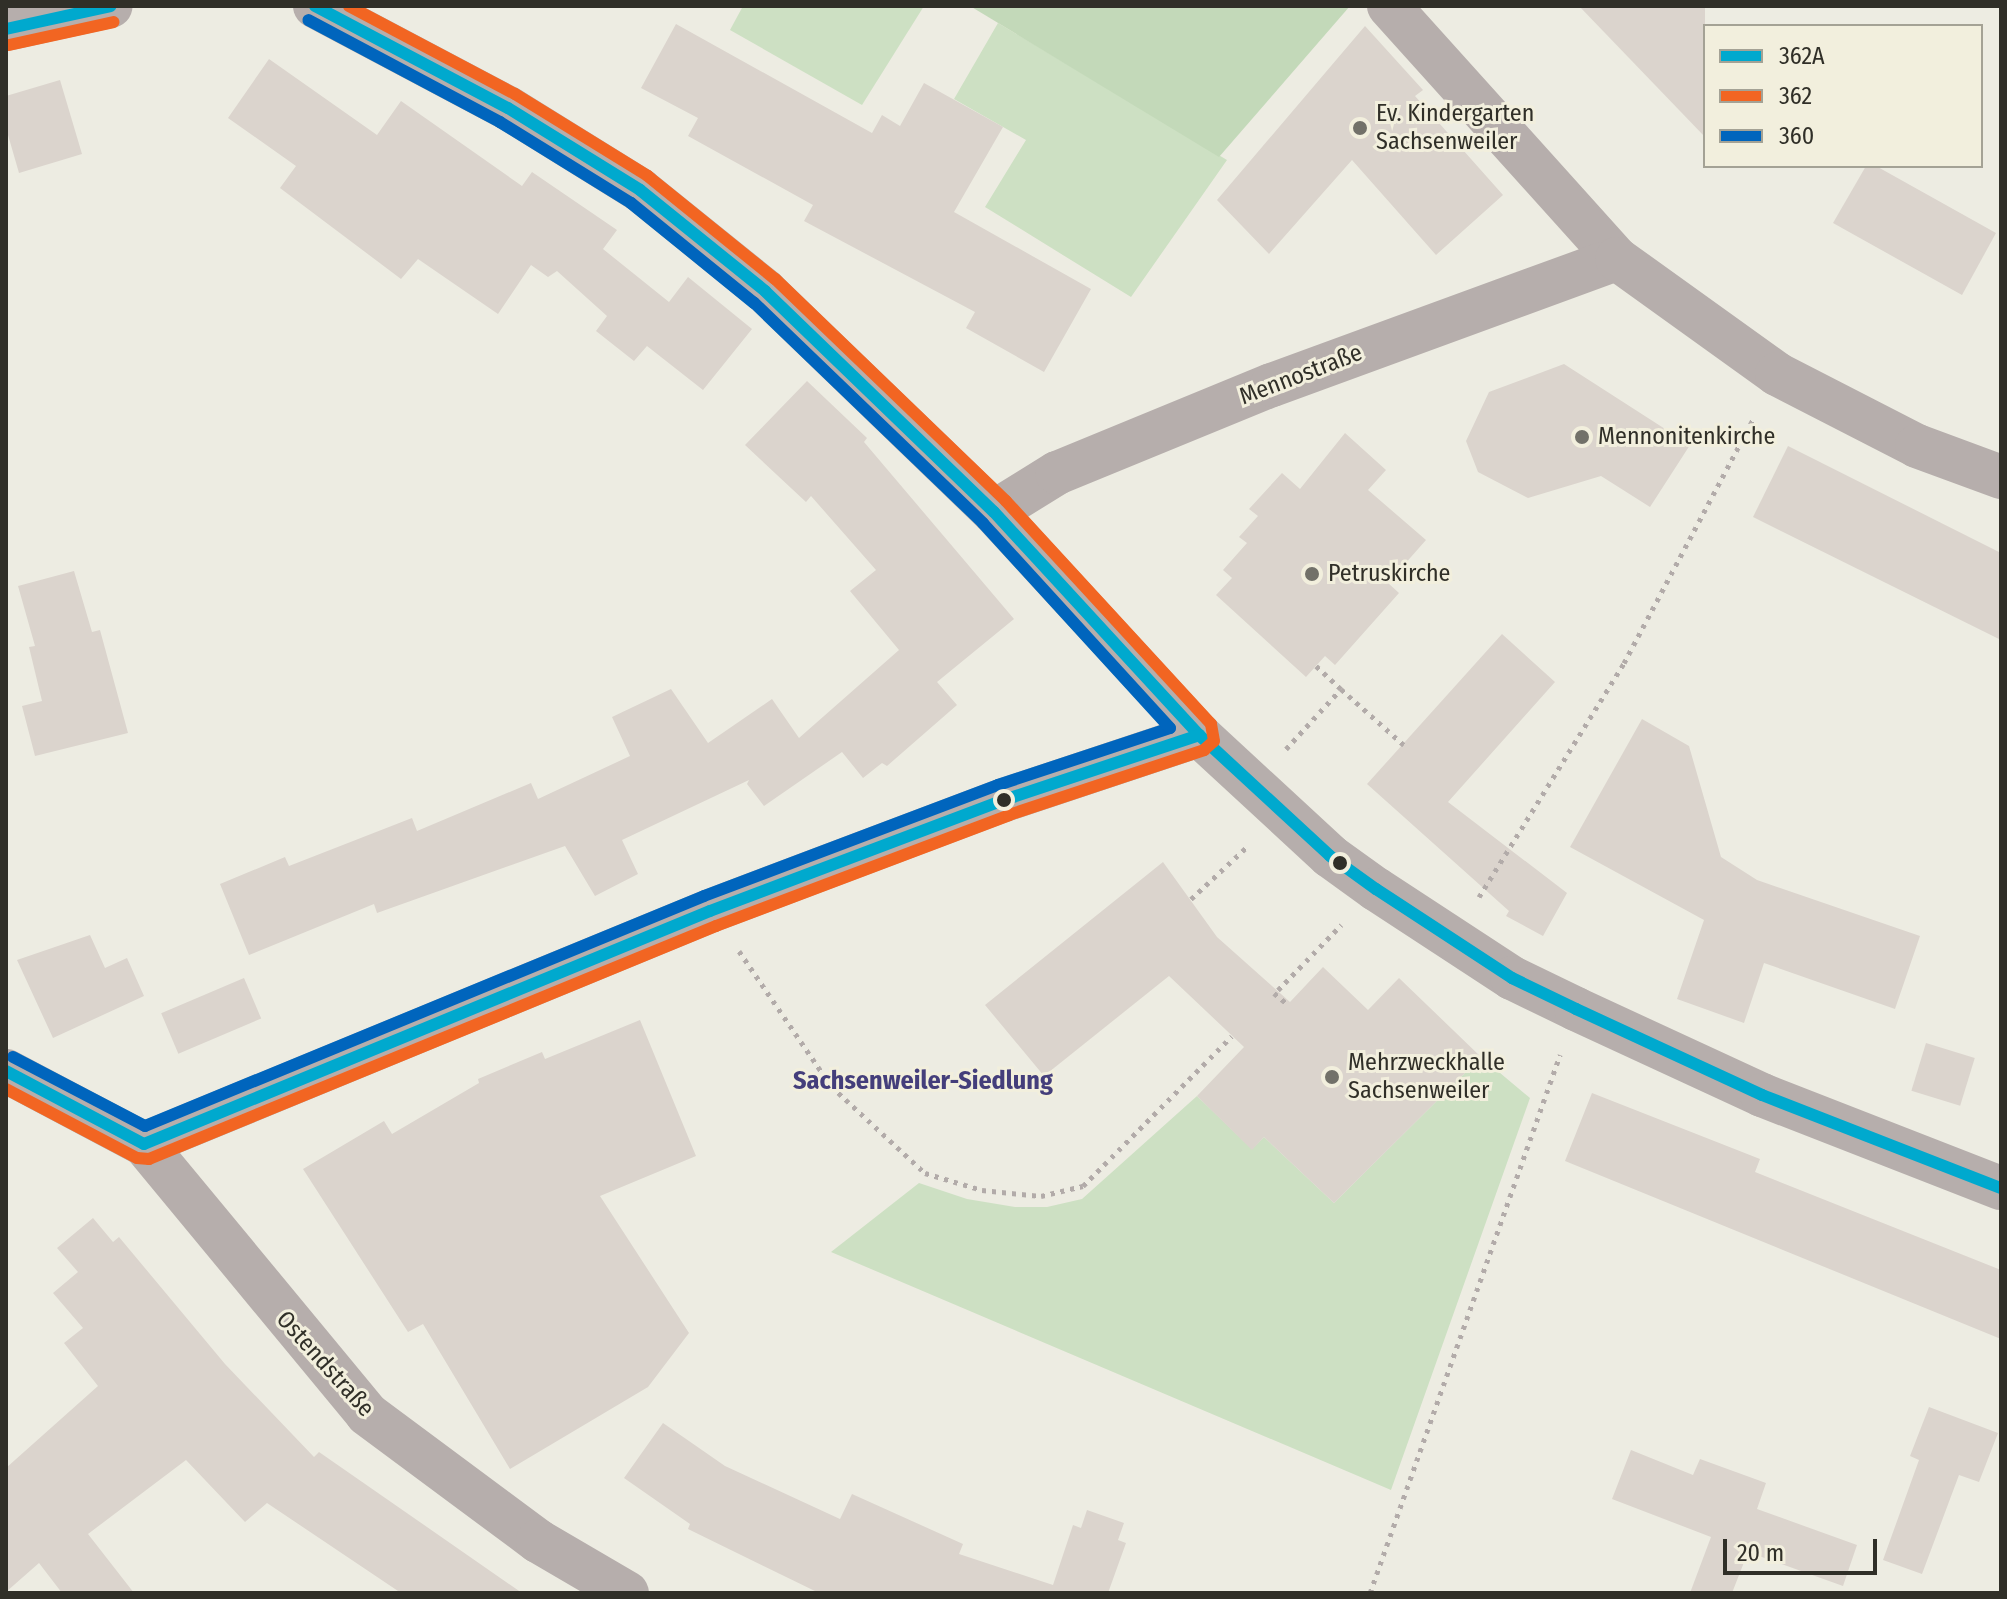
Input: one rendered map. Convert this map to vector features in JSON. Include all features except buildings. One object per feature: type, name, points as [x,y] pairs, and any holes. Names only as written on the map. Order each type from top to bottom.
[{"type":"street","points":[[6,29],[111,6]]},
{"type":"street","points":[[315,6],[508,108],[640,190],[765,291],[994,512],[1199,735],[1270,786],[1330,856],[1376,889],[1512,978],[1576,1009],[1762,1095],[2001,1188]]},
{"type":"street","points":[[1389,6],[1617,259],[1777,374],[1917,446],[2001,477]]},
{"type":"street","name":"Mennostraße","points":[[994,512],[1057,473],[1186,438],[1617,259]]},
{"type":"street","points":[[6,1071],[144,1144],[710,911],[1004,800],[1199,735]]},
{"type":"street","name":"Ostendstraße","points":[[144,1144],[367,1414],[538,1541],[627,1593]]},
{"type":"path","points":[[1473,906],[1624,663],[1777,374]]},
{"type":"path","points":[[1316,666],[1404,745]]},
{"type":"path","points":[[1191,899],[1341,689]]},
{"type":"path","points":[[1287,1004],[1276,991],[1376,889]]},
{"type":"path","points":[[738,950],[831,1086],[925,1173],[982,1190],[1041,1196],[1083,1186],[1232,1036]]},
{"type":"path","points":[[1370,1593],[1576,1009]]},
{"type":"green space","points":[[743,6],[924,6],[862,105],[730,30]]},
{"type":"green space","points":[[970,6],[1350,6],[1219,157]]},
{"type":"green space","points":[[998,23],[1227,160],[1131,297],[985,207],[1026,140],[954,99]]},
{"type":"green space","points":[[1481,1057],[1530,1098],[1391,1490],[831,1252],[919,1183],[967,1199],[1015,1207],[1047,1207],[1082,1199],[1197,1096],[1252,1149],[1264,1137],[1334,1203]]},
{"type":"transit line","name":"362A","points":[[6,29],[111,6]]},
{"type":"transit line","name":"362A","points":[[315,6],[508,108],[640,190],[765,291],[994,512],[1199,735],[1330,856],[1376,889],[1512,978],[1576,1009],[1762,1095],[2001,1188]]},
{"type":"transit line","name":"362","points":[[6,1089],[137,1158],[149,1159],[716,926],[1009,815],[1204,750],[1214,741],[1211,724],[1006,501],[775,279],[648,176],[515,94],[349,6]]},
{"type":"transit line","name":"360","points":[[13,1057],[145,1126],[704,896],[998,785],[1170,728],[983,523],[754,303],[631,203],[500,122],[308,20]]},
{"type":"transit line","name":"362","points":[[9,45],[114,22]]},
{"type":"transit line","name":"362A","points":[[6,1071],[144,1144],[710,911],[1004,800],[1199,735]]},
{"type":"place","name":"Ev. Kindergarten Sachsenweiler","points":[[1360,128]]},
{"type":"place","name":"Mennonitenkirche","points":[[1582,437]]},
{"type":"place","name":"Petruskirche","points":[[1312,574]]},
{"type":"place","name":"Mehrzweckhalle Sachsenweiler","points":[[1332,1077]]},
{"type":"district","name":"Sachsenweiler-Siedlung","points":[[923,1081]]}]
